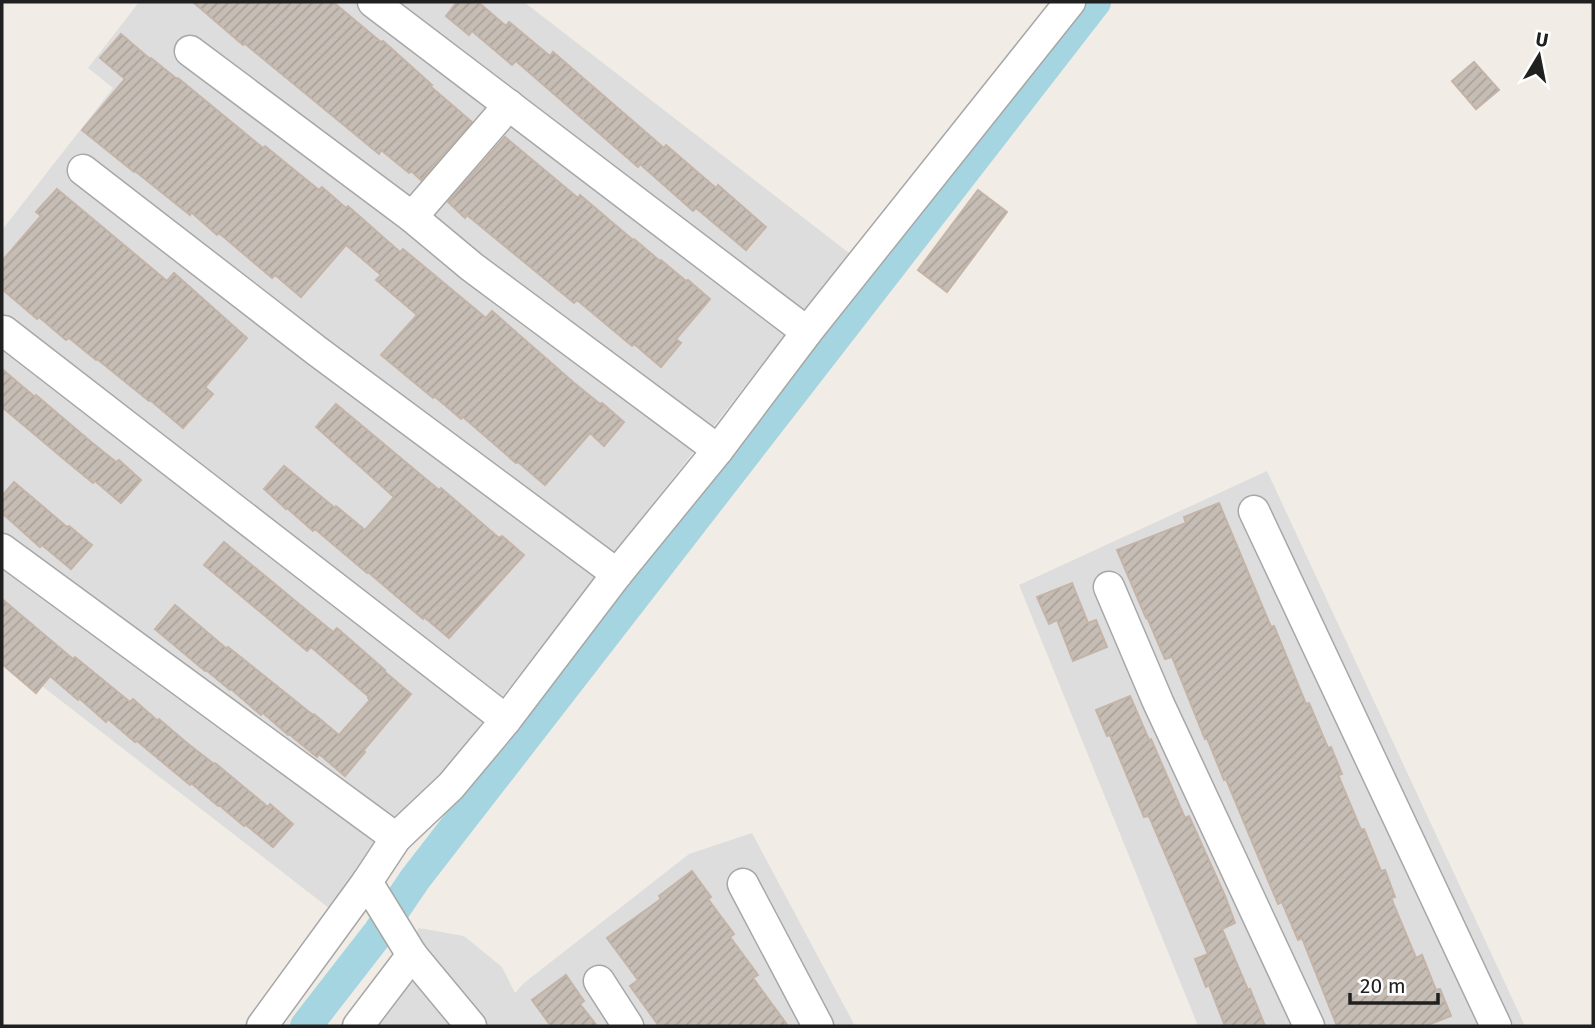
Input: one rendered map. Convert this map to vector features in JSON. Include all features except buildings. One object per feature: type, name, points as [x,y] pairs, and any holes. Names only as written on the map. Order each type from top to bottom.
[{"type":"street","points":[[373,2],[807,332]]},
{"type":"street","points":[[262,1026],[381,904],[396,838],[451,786],[506,720],[807,332],[1070,2]]},
{"type":"street","points":[[190,51],[412,216],[472,267],[718,450]]},
{"type":"street","points":[[412,216],[509,105]]},
{"type":"street","points":[[83,170],[317,351],[617,574]]},
{"type":"street","points":[[4,331],[506,720]]},
{"type":"street","points":[[1254,511],[1496,1026]]},
{"type":"street","points":[[2,549],[396,838]]},
{"type":"street","points":[[1109,587],[1158,702],[1310,1026]]},
{"type":"street","points":[[743,884],[818,1026]]},
{"type":"street","points":[[381,904],[412,955],[471,1026]]},
{"type":"street","points":[[358,1026],[412,955]]},
{"type":"street","points":[[599,981],[628,1026]]},
{"type":"shaded area","points":[[139,2],[524,2],[849,253],[334,912],[2,655],[2,230],[113,88],[88,68]]},
{"type":"shaded area","points":[[1267,471],[1525,1026],[1198,1026],[1019,585]]},
{"type":"shaded area","points":[[752,833],[855,1026],[344,1026],[419,928],[464,936],[502,967],[515,993],[524,983],[689,854]]},
{"type":"waterway","points":[[306,1026],[379,932],[415,879],[1095,2]]}]
